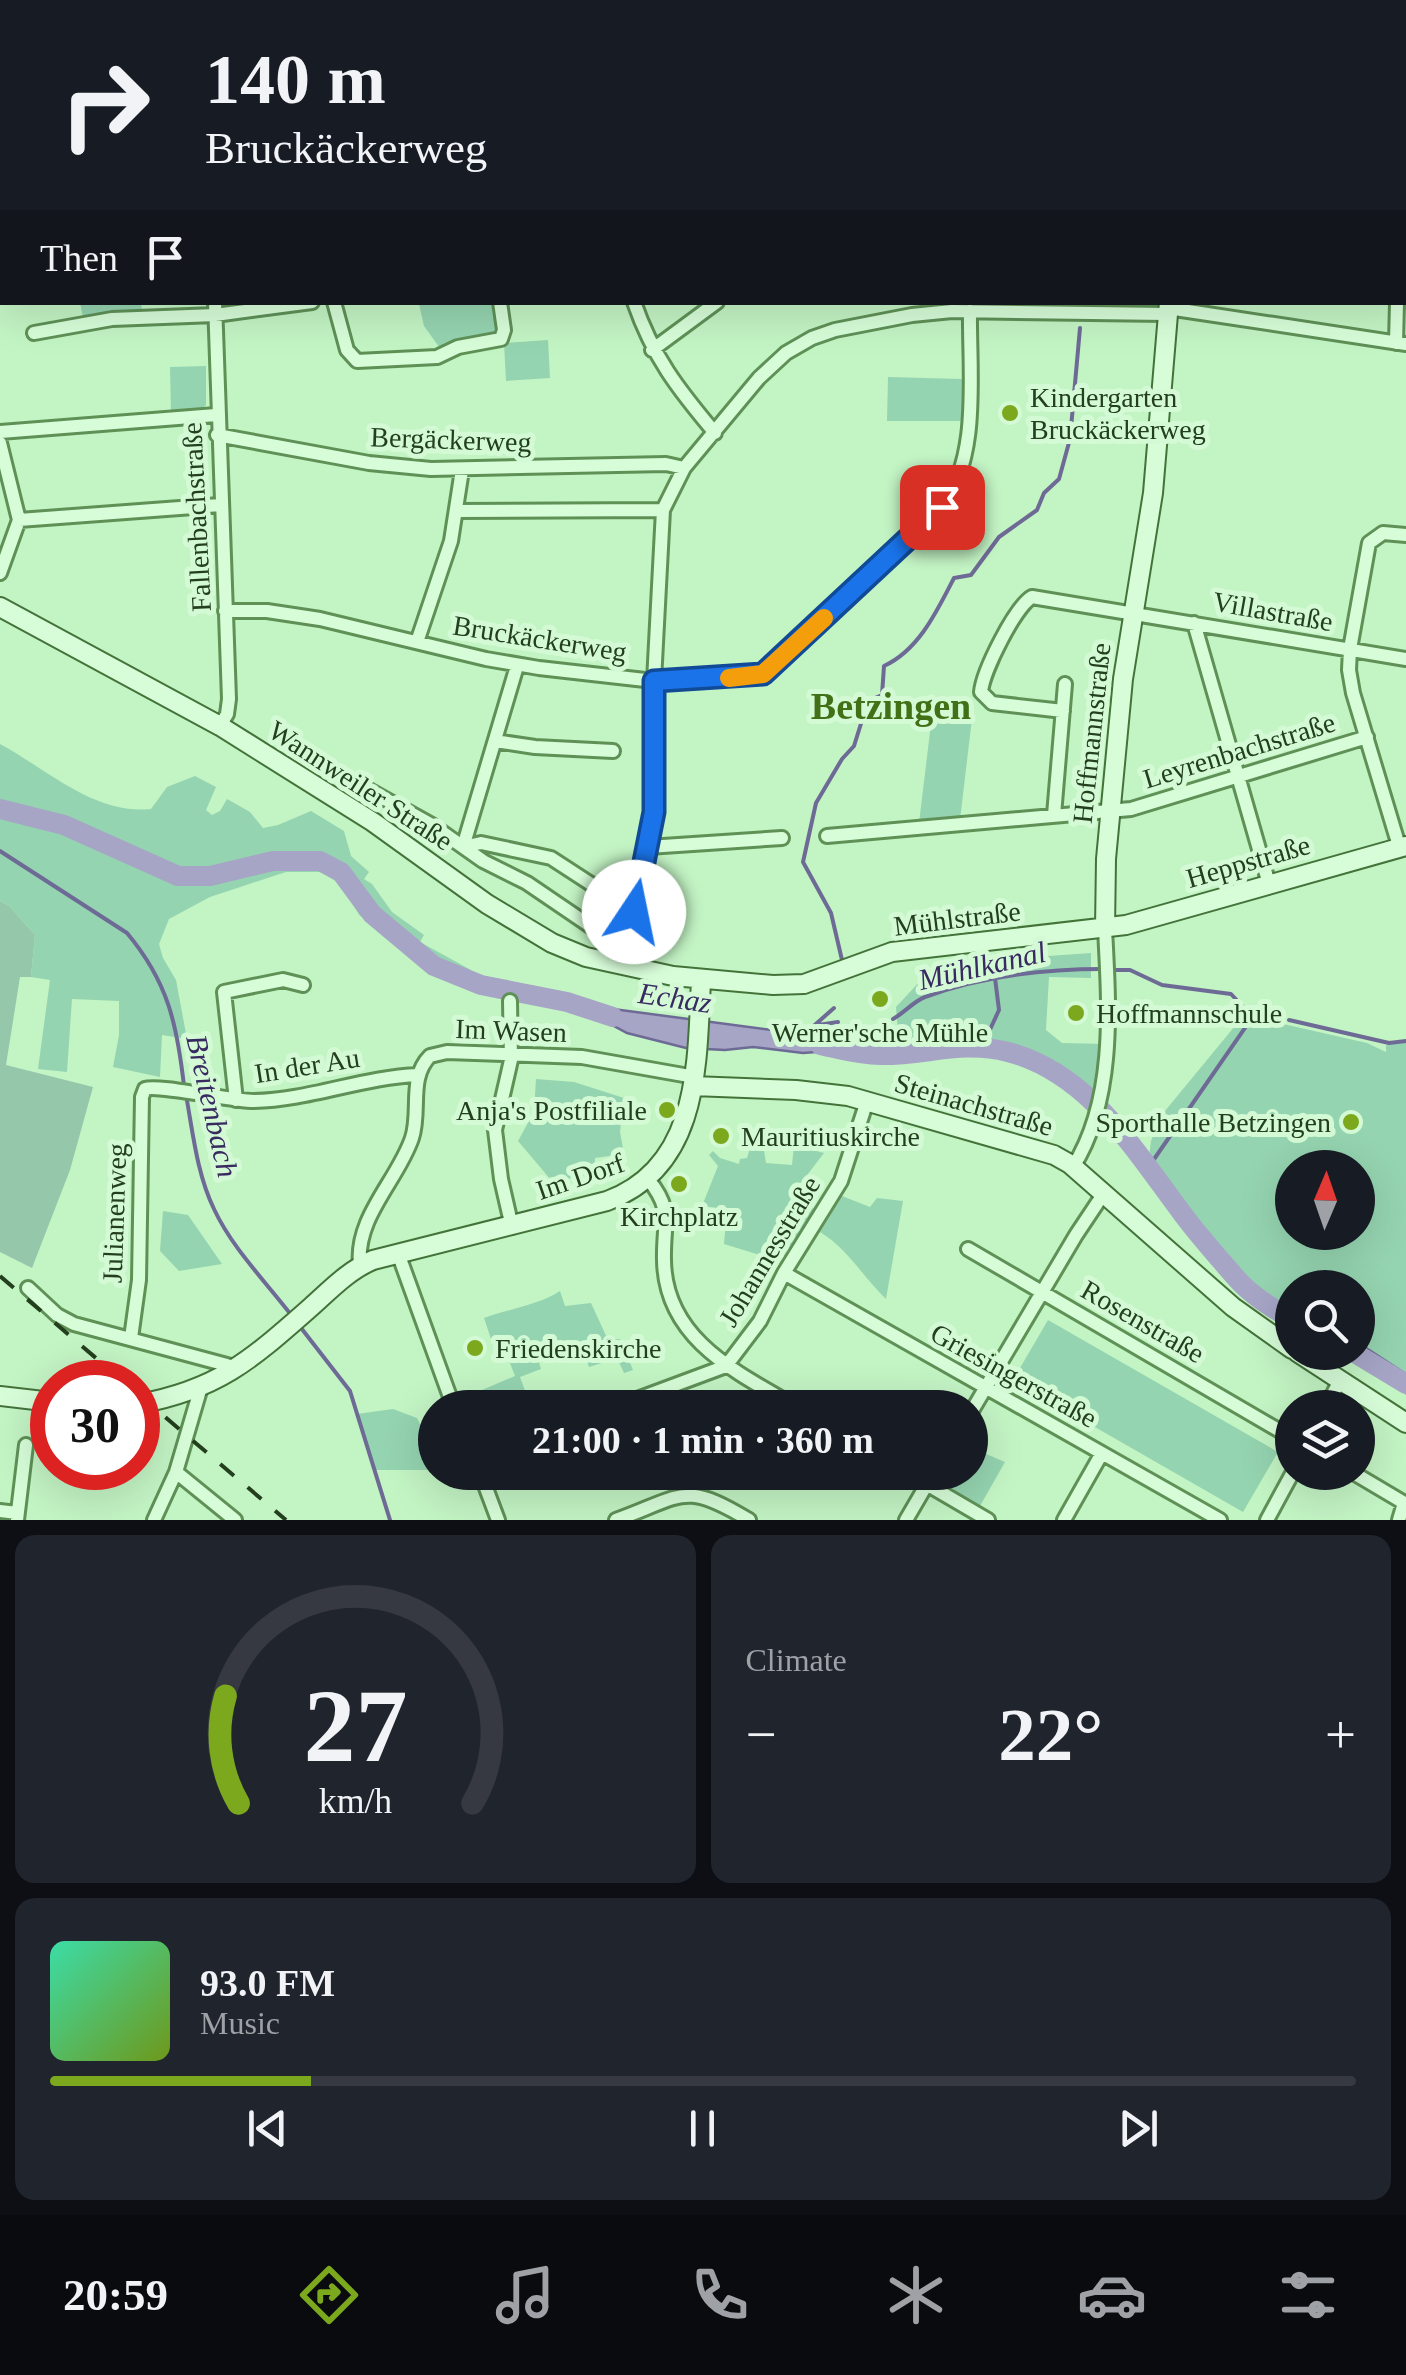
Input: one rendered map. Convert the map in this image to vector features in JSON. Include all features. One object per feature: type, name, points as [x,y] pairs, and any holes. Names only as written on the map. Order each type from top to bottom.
[{"type":"street","points":[[34,333],[128,317],[270,305]]},
{"type":"street","points":[[335,305],[349,355],[357,362],[369,363],[437,358],[458,346],[501,340],[504,330],[500,305]]},
{"type":"street","points":[[635,305],[666,374],[715,432]]},
{"type":"street","points":[[652,350],[714,305]]},
{"type":"street","points":[[884,305],[887,320]]},
{"type":"street","points":[[625,966],[654,812],[654,681],[663,510],[684,468],[758,378],[786,353],[835,330],[933,312],[970,311],[1168,308],[1401,343],[1397,305]]},
{"type":"street","name":"Hoffmannstraße","points":[[1073,1167],[1103,1081],[1107,1044],[1104,929],[1111,810],[1132,612],[1153,493],[1168,308]]},
{"type":"street","name":"Fallenbachstraße","points":[[215,309],[229,699],[220,726]]},
{"type":"street","name":"Bruckäckerweg","points":[[226,611],[267,611],[320,619],[516,666],[654,681],[763,674],[942,507],[956,486],[967,442],[970,311]]},
{"type":"street","points":[[0,432],[216,415]]},
{"type":"street","name":"Bergäckerweg","points":[[217,435],[369,463],[462,470],[666,464],[684,468]]},
{"type":"street","points":[[0,443],[19,520],[0,573]]},
{"type":"street","points":[[417,642],[448,552],[462,470]]},
{"type":"street","points":[[19,520],[220,505]]},
{"type":"street","points":[[457,510],[663,510]]},
{"type":"street","points":[[1402,846],[1350,681],[1350,650],[1366,552],[1375,536],[1406,535]]},
{"type":"street","name":"Villastraße","points":[[1062,711],[998,705],[982,697],[983,678],[1023,602],[1038,596],[1406,659]]},
{"type":"street","name":"Wannweiler Straße","points":[[0,606],[220,726],[372,822],[487,904],[544,939],[577,954],[701,980]]},
{"type":"street","points":[[1194,623],[1269,884]]},
{"type":"street","points":[[464,848],[516,666]]},
{"type":"street","points":[[1054,815],[1065,684]]},
{"type":"street","name":"Leyrenbachstraße","points":[[827,836],[1131,808],[1366,737]]},
{"type":"street","points":[[495,740],[542,748],[614,751]]},
{"type":"street","points":[[362,786],[424,820],[602,934],[629,944]]},
{"type":"street","points":[[648,847],[782,838]]},
{"type":"street","points":[[464,848],[481,843],[551,858],[634,912]]},
{"type":"street","name":"Heppstraße","points":[[1104,929],[1402,846]]},
{"type":"street","name":"Mühlstraße","points":[[701,980],[804,984],[892,952],[1104,929]]},
{"type":"street","points":[[236,1100],[224,992],[283,980],[303,985]]},
{"type":"street","name":"Im Dorf","points":[[360,1265],[607,1202],[648,1180],[671,1153],[694,1082],[701,980]]},
{"type":"street","points":[[510,1001],[511,1054],[495,1130],[512,1227]]},
{"type":"street","name":"Im Wasen","points":[[418,1075],[424,1062],[438,1053],[511,1054],[582,1057],[666,1072],[694,1082]]},
{"type":"street","points":[[160,1398],[201,1388],[238,1368],[360,1265],[364,1235],[413,1135],[418,1075]]},
{"type":"street","name":"In der Au","points":[[145,1090],[152,1086],[194,1095],[258,1101],[418,1075]]},
{"type":"street","name":"Steinachstraße","points":[[694,1082],[867,1100],[1047,1152],[1073,1167],[1233,1307],[1275,1337]]},
{"type":"street","name":"Julianenweg","points":[[132,1338],[139,1280],[145,1090]]},
{"type":"street","name":"Johannesstraße","points":[[661,1390],[726,1366],[760,1321],[848,1167],[867,1100]]},
{"type":"street","points":[[648,1180],[666,1206],[664,1262],[671,1302],[695,1339],[726,1366],[767,1390]]},
{"type":"street","points":[[985,1390],[1104,1193]]},
{"type":"street","name":"Rosenstraße","points":[[968,1249],[1275,1428]]},
{"type":"street","points":[[389,1255],[446,1390]]},
{"type":"street","name":"Griesingerstraße","points":[[784,1273],[1220,1520]]},
{"type":"street","points":[[28,1288],[67,1321],[238,1368]]},
{"type":"street","name":"Steinachstraße","points":[[1324,1370],[1406,1424]]},
{"type":"street","points":[[1335,1390],[1340,1380]]},
{"type":"street","points":[[154,1520],[176,1472],[201,1388]]},
{"type":"street","points":[[0,1396],[30,1399]]},
{"type":"street","points":[[0,1511],[17,1516],[26,1445]]},
{"type":"street","points":[[1064,1520],[1102,1452]]},
{"type":"street","points":[[176,1472],[236,1520]]},
{"type":"street","points":[[1375,1486],[1405,1504],[1399,1520]]},
{"type":"street","points":[[487,1490],[498,1520]]},
{"type":"street","points":[[906,1520],[924,1490]]},
{"type":"street","points":[[933,1490],[988,1520]]},
{"type":"street","points":[[1267,1520],[1283,1490]]},
{"type":"street","points":[[616,1520],[694,1493],[739,1518]]},
{"type":"green space","points":[[80,305],[141,305],[142,310],[83,317]]},
{"type":"green space","points":[[419,305],[496,305],[500,333],[442,351],[424,326]]},
{"type":"green space","points":[[548,340],[550,378],[506,381],[504,343]]},
{"type":"green space","points":[[206,366],[206,405],[200,410],[171,414],[170,367]]},
{"type":"green space","points":[[888,377],[962,379],[962,421],[887,421]]},
{"type":"green space","points":[[934,699],[968,703],[973,710],[960,820],[919,823]]},
{"type":"green space","points":[[0,744],[72,788],[110,805],[151,809],[167,787],[195,776],[216,787],[206,810],[212,815],[220,811],[227,799],[250,812],[263,828],[311,811],[344,831],[351,856],[369,872],[364,879],[392,912],[424,935],[420,942],[471,970],[469,979],[440,966],[393,928],[360,916],[339,883],[320,872],[286,872],[210,897],[169,919],[159,944],[176,980],[187,1039],[162,1035],[160,1077],[113,1067],[119,1035],[119,1001],[72,999],[67,1072],[38,1069],[50,980],[31,977],[35,935],[0,901]]},
{"type":"green space","points":[[0,901],[35,935],[31,977],[20,977],[6,1065],[93,1087],[70,1170],[32,1268],[0,1252]]},
{"type":"green space","points":[[1091,953],[1091,978],[1049,977],[1046,1030],[1062,1043],[1107,1044],[1097,1104],[1048,1071],[994,1049],[955,1046],[874,1053],[846,1050],[852,1039],[898,1032],[896,1007],[936,964]]},
{"type":"green space","points":[[1244,1015],[1367,1043],[1386,1052],[1386,1045],[1406,1042],[1406,1387],[1375,1364],[1375,1270],[1275,1270],[1275,1308],[1239,1278],[1181,1210],[1149,1157],[1160,1117]]},
{"type":"green space","points":[[536,1079],[574,1082],[624,1098],[620,1132],[624,1154],[595,1158],[594,1176],[551,1180],[518,1141],[534,1112]]},
{"type":"green space","points":[[753,1138],[762,1138],[766,1163],[792,1165],[794,1145],[824,1153],[801,1183],[815,1212],[779,1261],[724,1244],[727,1209],[702,1206],[718,1166],[709,1155],[713,1151],[720,1158],[739,1164],[740,1159],[747,1158]]},
{"type":"green space","points":[[842,1196],[870,1207],[877,1198],[903,1201],[886,1299],[847,1254],[820,1232]]},
{"type":"green space","points":[[163,1211],[188,1215],[222,1264],[179,1271],[160,1251]]},
{"type":"green space","points":[[560,1291],[565,1306],[591,1303],[608,1340],[620,1339],[633,1370],[624,1373],[617,1358],[589,1367],[586,1359],[569,1363],[562,1347],[537,1356],[541,1369],[520,1377],[525,1390],[482,1390],[515,1376],[503,1345],[494,1348],[484,1318]]},
{"type":"green space","points":[[1048,1320],[1275,1450],[1275,1457],[1243,1512],[1013,1380]]},
{"type":"green space","points":[[393,1409],[417,1418],[418,1470],[375,1470],[357,1414]]},
{"type":"green space","points":[[988,1455],[1005,1462],[980,1506],[953,1490],[988,1490]]},
{"type":"water","points":[[598,1007],[779,1031],[843,1050],[803,1053],[753,1047],[686,1048],[627,1033],[590,1013]]},
{"type":"water","points":[[1375,1354],[1406,1374],[1406,1393],[1375,1369]]},
{"type":"waterway","points":[[842,960],[831,913],[803,862],[816,803],[854,746],[868,701],[882,695],[884,666],[917,640],[954,578],[971,575],[999,537],[1037,510],[1044,493],[1059,479],[1070,439],[1080,328]]},
{"type":"waterway","name":"Echaz","points":[[0,809],[64,825],[178,876],[210,876],[273,861],[320,861],[341,872],[372,914],[434,966],[481,985],[567,1002],[613,1017]]},
{"type":"waterway","name":"Breitenbach","points":[[0,851],[127,933],[152,969],[168,1005],[184,1086]]},
{"type":"waterway","name":"Mühlkanal","points":[[893,1019],[921,999],[968,984],[1035,972],[1103,969]]},
{"type":"waterway","points":[[1112,970],[1130,970],[1162,985],[1231,994],[1246,1010],[1256,1012],[1150,1165]]},
{"type":"waterway","points":[[982,1047],[999,1010],[995,978]]},
{"type":"waterway","name":"Mühlkanal","points":[[800,1038],[834,1008]]},
{"type":"waterway","name":"Mühlkanal","points":[[1289,1020],[1389,1043],[1406,1041]]},
{"type":"waterway","name":"Mühlkanal","points":[[818,1025],[838,1022]]},
{"type":"waterway","name":"Echaz","points":[[820,1045],[880,1055],[991,1049],[1036,1062],[1062,1077],[1126,1138],[1237,1279],[1275,1309]]},
{"type":"waterway","name":"Breitenbach","points":[[186,1095],[200,1168],[214,1209],[240,1251],[292,1316]]},
{"type":"waterway","name":"Breitenbach","points":[[298,1324],[350,1391],[390,1520]]},
{"type":"waterway","name":"Echaz","points":[[1375,1365],[1406,1384]]},
{"type":"railway","points":[[0,1276],[98,1360]]},
{"type":"railway","points":[[160,1413],[286,1520]]},
{"type":"slow traffic","points":[[729,678],[763,674],[824,618]]},
{"type":"place","name":"Kindergarten Bruckäckerweg","points":[[1010,413]]},
{"type":"place","name":"Werner'sche Mühle","points":[[880,999]]},
{"type":"place","name":"Hoffmannschule","points":[[1076,1013]]},
{"type":"place","name":"Anja's Postfiliale","points":[[667,1110]]},
{"type":"place","name":"Sporthalle Betzingen","points":[[1351,1122]]},
{"type":"place","name":"Mauritiuskirche","points":[[721,1136]]},
{"type":"place","name":"Kirchplatz","points":[[679,1184]]},
{"type":"place","name":"Friedenskirche","points":[[475,1348]]},
{"type":"district","name":"Betzingen","points":[[891,706]]},
{"type":"route","points":[[634,912],[654,812],[654,681],[763,674],[942,507]]}]
